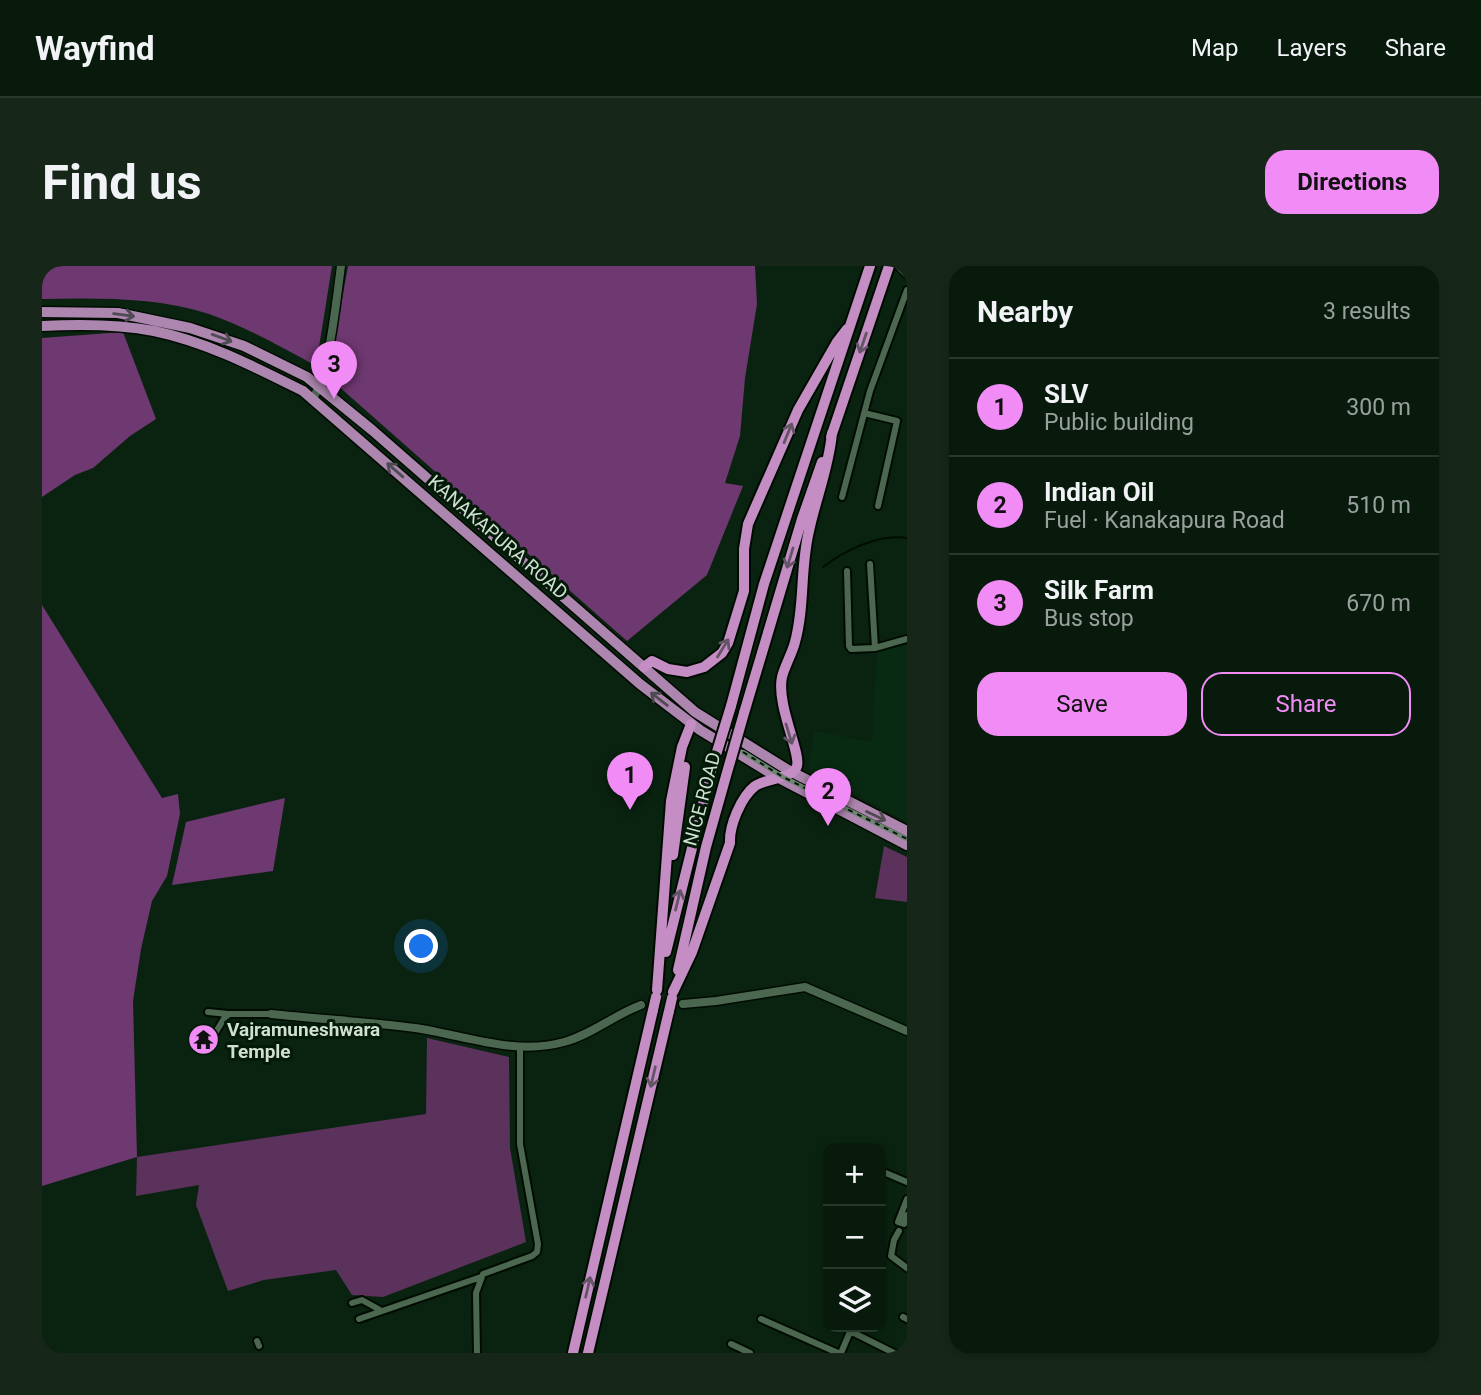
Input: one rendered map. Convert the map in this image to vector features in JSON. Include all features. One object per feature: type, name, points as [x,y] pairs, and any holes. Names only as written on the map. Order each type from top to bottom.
[{"type":"highway","name":"NICE ROAD","points":[[573,1353],[678,898],[712,768],[764,584],[870,266]]},
{"type":"highway","name":"NICE ROAD","points":[[588,1353],[706,846],[802,519],[889,266]]},
{"type":"highway","name":"KANAKAPURA ROAD","points":[[42,310],[141,317],[244,346],[307,377],[372,430],[695,712],[797,775],[907,831]]},
{"type":"highway","points":[[644,667],[652,661],[668,669],[696,670],[722,653],[728,643],[744,591],[744,549],[748,524],[799,410],[836,342],[852,321]]},
{"type":"highway","name":"KANAKAPURA ROAD","points":[[42,326],[117,326],[154,331],[210,347],[303,390],[640,684],[691,724],[777,777],[907,845]]},
{"type":"highway","points":[[673,995],[692,951],[730,843],[730,835],[746,797],[752,789],[767,780],[797,775],[797,757],[785,719],[782,677],[795,643],[803,558],[830,457],[832,433]]},
{"type":"highway","points":[[583,633],[592,622]]},
{"type":"highway","points":[[656,993],[671,801],[682,747],[691,724]]},
{"type":"street","points":[[313,399],[319,387],[341,266]]},
{"type":"street","points":[[899,266],[907,274]]},
{"type":"street","points":[[842,497],[870,391],[907,290]]},
{"type":"street","points":[[864,413],[897,421],[878,506]]},
{"type":"street","points":[[870,564],[875,648]]},
{"type":"street","points":[[847,572],[851,649],[875,648],[907,639]]},
{"type":"street","points":[[683,1004],[805,987],[907,1031]]},
{"type":"street","points":[[208,1012],[271,1014],[414,1028],[504,1046],[520,1046],[561,1043],[579,1037],[622,1012],[640,1005]]},
{"type":"street","points":[[214,1035],[225,1017],[230,1014]]},
{"type":"street","points":[[359,1319],[481,1277],[537,1252],[520,1144],[520,1046]]},
{"type":"street","points":[[886,1173],[907,1182]]},
{"type":"street","points":[[907,1199],[898,1222],[904,1224],[907,1215]]},
{"type":"street","points":[[899,1231],[891,1256],[907,1268]]},
{"type":"street","points":[[477,1353],[476,1293],[481,1277]]},
{"type":"street","points":[[352,1303],[362,1300],[380,1310]]},
{"type":"street","points":[[761,1319],[840,1353],[850,1332]]},
{"type":"street","points":[[856,1332],[894,1353]]},
{"type":"street","points":[[731,1344],[750,1353]]},
{"type":"shaded area","points":[[42,266],[332,266],[316,366],[237,325],[189,308],[126,300],[42,299]]},
{"type":"shaded area","points":[[348,266],[755,266],[757,304],[745,378],[740,436],[725,483],[743,486],[707,575],[627,641],[328,377]]},
{"type":"shaded area","points":[[123,332],[156,419],[130,436],[93,468],[75,475],[42,497],[42,338]]},
{"type":"shaded area","points":[[42,605],[162,798],[178,794],[180,814],[167,876],[152,901],[133,1001],[137,1157],[42,1186]]},
{"type":"shaded area","points":[[907,641],[907,822],[808,768],[815,731],[872,742],[877,650]]},
{"type":"shaded area","points":[[285,798],[273,871],[172,885],[186,822]]},
{"type":"shaded area","points":[[884,846],[907,857],[907,902],[875,898]]},
{"type":"shaded area","points":[[427,1038],[509,1057],[510,1148],[526,1242],[383,1297],[352,1295],[336,1270],[264,1280],[228,1291],[196,1205],[199,1185],[136,1196],[137,1157],[426,1114]]},
{"type":"waterway","points":[[823,567],[841,555],[873,541],[907,538]]},
{"type":"railway","points":[[743,752],[783,777],[907,839]]},
{"type":"place","name":"Silk Farm","points":[[334,399]]},
{"type":"place","name":"SLV","points":[[630,810]]},
{"type":"place","name":"Indian Oil","points":[[828,826]]},
{"type":"place","name":"Vajramuneshwara Temple","points":[[204,1040]]}]
